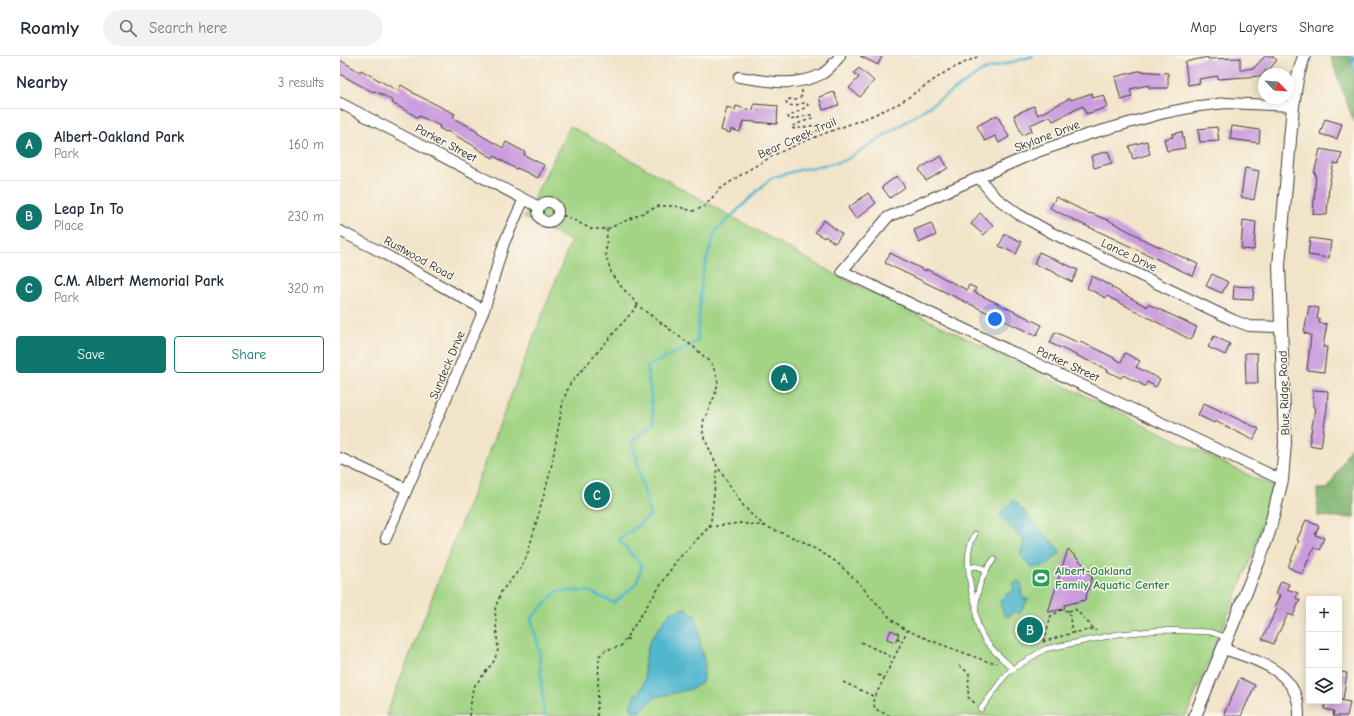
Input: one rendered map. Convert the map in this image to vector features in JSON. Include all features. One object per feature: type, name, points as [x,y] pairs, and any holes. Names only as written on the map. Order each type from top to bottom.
[{"type":"street","points":[[739,77],[779,83],[800,82],[823,73],[840,56]]},
{"type":"street","name":"Blue Ridge Road","points":[[1195,716],[1270,532],[1282,480],[1286,443],[1279,264],[1293,106],[1297,79],[1304,56]]},
{"type":"street","name":"Parker Street","points":[[340,103],[539,208]]},
{"type":"street","name":"Skylane Drive","points":[[842,271],[888,218],[1037,152],[1086,135],[1164,113],[1226,103],[1293,106]]},
{"type":"street","name":"Lance Drive","points":[[979,178],[994,196],[1012,210],[1052,232],[1232,320],[1249,326],[1281,327]]},
{"type":"street","name":"Sundeck Drive","points":[[386,538],[484,310],[504,243],[524,199]]},
{"type":"street","points":[[547,202],[554,204],[558,210],[557,216],[553,222],[543,222],[538,217],[539,208],[547,202]]},
{"type":"street","name":"Rustwood Road","points":[[340,231],[381,252],[484,310]]},
{"type":"street","name":"Parker Street","points":[[842,271],[1282,480]]},
{"type":"street","points":[[340,458],[407,489]]},
{"type":"street","points":[[1226,643],[1280,674],[1290,684],[1296,695],[1299,707],[1299,716]]},
{"type":"lane","points":[[975,534],[969,547],[969,568],[972,598],[975,604]]},
{"type":"lane","points":[[994,560],[980,584],[975,604],[976,619],[979,630],[984,639],[1012,669]]},
{"type":"lane","points":[[969,568],[975,566],[980,567],[986,572]]},
{"type":"lane","points":[[981,709],[1004,677],[1012,669],[1045,649],[1119,634],[1162,630],[1210,632],[1226,643]]},
{"type":"path","name":"Bear Creek Trail","points":[[557,216],[566,216],[591,229],[607,229],[659,206],[675,206],[693,211],[704,207],[720,189],[776,154],[810,139],[869,118],[894,106],[947,71],[979,56]]},
{"type":"path","points":[[800,82],[803,93],[802,96],[796,100],[790,99],[786,101],[787,104],[794,105],[804,102],[808,105],[788,117],[790,120],[810,114],[812,115],[810,120],[792,126],[792,128],[795,129],[820,124],[822,126],[821,128],[811,133],[809,136],[810,139]]},
{"type":"path","points":[[607,229],[606,256],[612,274],[618,283],[638,304],[695,348],[712,364],[718,383],[703,422],[703,435],[717,466],[742,504],[765,526]]},
{"type":"path","points":[[469,716],[473,688],[494,661],[498,650],[495,609],[501,592],[519,570],[528,556],[551,469],[563,401],[570,384],[638,304]]},
{"type":"path","points":[[597,716],[599,656],[606,650],[621,646],[677,560],[709,527],[717,466]]},
{"type":"path","points":[[709,527],[740,523],[765,526],[804,542],[835,561],[854,578],[890,618],[908,631],[986,661],[1012,669]]},
{"type":"path","points":[[1045,649],[1043,638],[1051,616],[1061,610],[1075,610],[1094,629]]},
{"type":"path","points":[[1069,611],[1072,633]]},
{"type":"path","points":[[890,716],[875,709],[873,705],[875,697],[908,631]]},
{"type":"path","points":[[626,638],[632,640]]},
{"type":"path","points":[[897,638],[903,641]]},
{"type":"path","points":[[861,642],[894,658]]},
{"type":"path","points":[[959,666],[969,673],[968,697],[981,709]]},
{"type":"path","points":[[878,675],[885,678]]},
{"type":"path","points":[[843,682],[875,697]]},
{"type":"green space","points":[[1330,56],[1354,56],[1354,122]]},
{"type":"green space","points":[[570,126],[838,276],[1273,487],[1254,551],[1186,716],[386,716],[571,241],[524,218]]},
{"type":"green space","points":[[1354,441],[1354,518],[1318,516],[1317,489],[1328,489]]},
{"type":"water","points":[[1014,500],[1061,552],[1047,565],[1032,568],[1020,555],[1024,541],[999,514]]},
{"type":"water","points":[[1018,581],[1021,583],[1022,597],[1028,599],[1020,614],[1013,611],[1011,615],[1007,617],[1004,615],[1001,599],[1006,594],[1011,593],[1014,588],[1014,583]]},
{"type":"water","points":[[686,608],[695,616],[699,626],[700,644],[705,664],[702,683],[692,689],[656,697],[640,711],[634,712],[630,706],[635,695],[641,689],[645,679],[644,669],[650,640],[670,613]]},
{"type":"building","points":[[860,56],[882,56],[878,65]]},
{"type":"building","points":[[1265,56],[1272,56],[1277,60],[1270,68],[1258,68],[1258,76],[1218,79],[1218,76],[1199,79],[1200,83],[1188,85],[1185,62],[1208,57],[1208,59],[1240,58],[1240,70],[1254,68]]},
{"type":"building","points":[[340,60],[398,91],[401,85],[413,93],[455,114],[453,118],[478,131],[477,133],[503,148],[506,142],[525,152],[524,155],[544,165],[538,178],[517,168],[516,169],[494,156],[493,158],[476,147],[439,128],[440,126],[419,116],[418,118],[392,103],[393,101],[381,94],[374,91],[373,92],[340,74]]},
{"type":"building","points":[[859,68],[874,81],[860,97],[849,88],[859,77],[854,73]]},
{"type":"building","points":[[1138,71],[1168,73],[1168,88],[1149,88],[1149,85],[1130,89],[1132,97],[1121,100],[1115,77]]},
{"type":"building","points":[[834,92],[839,105],[823,110],[819,97]]},
{"type":"building","points":[[1092,93],[1093,98],[1104,95],[1108,107],[1086,114],[1083,106],[1053,121],[1050,116],[1030,125],[1032,131],[1022,135],[1014,115],[1034,106],[1038,115],[1070,98],[1071,100]]},
{"type":"building","points":[[754,104],[778,106],[777,124],[743,121],[740,132],[731,129],[730,133],[721,130],[727,107],[735,110],[736,106],[753,111]]},
{"type":"building","points":[[997,115],[1009,137],[999,143],[995,136],[985,141],[977,126]]},
{"type":"building","points":[[1325,119],[1342,124],[1337,139],[1320,134]]},
{"type":"building","points":[[1232,126],[1260,130],[1259,143],[1230,139]]},
{"type":"building","points":[[1217,127],[1219,141],[1200,142],[1198,129]]},
{"type":"building","points":[[1182,132],[1185,148],[1167,151],[1164,139],[1173,137],[1172,134]]},
{"type":"building","points":[[1147,141],[1150,154],[1133,159],[1129,146]]},
{"type":"building","points":[[1320,149],[1342,153],[1339,164],[1334,163],[1329,185],[1327,215],[1313,214],[1316,174],[1314,174]]},
{"type":"building","points":[[1108,151],[1112,163],[1094,168],[1091,156]]},
{"type":"building","points":[[941,156],[948,168],[926,181],[919,169]]},
{"type":"building","points":[[1245,168],[1259,171],[1254,200],[1241,197]]},
{"type":"building","points":[[897,176],[905,187],[890,198],[882,187]]},
{"type":"building","points":[[868,193],[876,203],[856,219],[848,208]]},
{"type":"building","points":[[1056,197],[1090,214],[1110,221],[1140,238],[1198,264],[1193,276],[1050,208]]},
{"type":"building","points":[[980,213],[993,225],[984,235],[971,224]]},
{"type":"building","points":[[824,220],[842,234],[835,243],[825,236],[824,238],[815,232]]},
{"type":"building","points":[[1243,220],[1256,222],[1254,250],[1241,249]]},
{"type":"building","points":[[931,223],[936,235],[919,243],[914,230]]},
{"type":"building","points":[[1005,234],[1022,242],[1016,254],[999,246]]},
{"type":"building","points":[[1310,238],[1331,241],[1329,258],[1308,255]]},
{"type":"building","points":[[1039,252],[1078,270],[1072,282],[1056,273],[1034,264]]},
{"type":"building","points":[[890,253],[967,290],[969,285],[976,288],[974,292],[1042,325],[1036,336],[885,263]]},
{"type":"building","points":[[1212,274],[1228,282],[1222,293],[1206,286]]},
{"type":"building","points":[[1092,276],[1147,307],[1148,304],[1197,327],[1191,340],[1107,296],[1106,298],[1087,288]]},
{"type":"building","points":[[1234,286],[1254,287],[1253,300],[1233,299]]},
{"type":"building","points":[[1309,306],[1319,308],[1317,319],[1320,319],[1319,323],[1327,324],[1323,347],[1327,347],[1324,372],[1307,370],[1311,335],[1304,333]]},
{"type":"building","points":[[1055,332],[1097,349],[1121,362],[1125,353],[1140,361],[1136,367],[1160,379],[1156,387],[1147,382],[1145,386],[1123,375],[1121,378],[1107,371],[1108,370],[1050,343]]},
{"type":"building","points":[[1214,336],[1230,344],[1225,355],[1208,347]]},
{"type":"building","points":[[1245,353],[1257,353],[1258,383],[1246,383]]},
{"type":"building","points":[[1313,390],[1328,391],[1321,447],[1309,445],[1315,408],[1313,407]]},
{"type":"building","points":[[1204,403],[1259,429],[1253,440],[1215,421],[1214,423],[1198,415]]},
{"type":"building","points":[[1306,520],[1319,526],[1315,535],[1324,538],[1319,550],[1314,547],[1302,574],[1288,567],[1299,541],[1297,540]]},
{"type":"building","points":[[1068,549],[1086,567],[1085,570],[1092,577],[1085,600],[1065,605],[1064,609],[1048,612]]},
{"type":"building","points":[[1281,581],[1289,584],[1287,589],[1298,593],[1296,598],[1300,600],[1293,616],[1288,614],[1273,644],[1262,639],[1277,609],[1274,608],[1280,595],[1276,593]]},
{"type":"building","points":[[891,630],[899,634],[895,642],[887,639]]},
{"type":"building","points":[[1342,672],[1347,673],[1342,699]]},
{"type":"building","points":[[1240,678],[1255,685],[1241,716],[1223,716]]},
{"type":"building","points":[[1342,701],[1350,702],[1347,716],[1333,716],[1334,711],[1324,709],[1325,704],[1342,704]]},
{"type":"waterway","points":[[544,716],[539,648],[531,619],[557,591],[588,591],[614,603],[636,584],[642,566],[619,540],[650,516],[632,441],[654,423],[647,367],[697,342],[702,275],[715,232],[771,178],[799,170],[844,161],[984,70],[1033,56]]},
{"type":"waterway","points":[[1351,56],[1354,72]]},
{"type":"place","name":"Albert-Oakland Park","points":[[784,378]]},
{"type":"place","name":"C.M. Albert Memorial Park","points":[[597,495]]},
{"type":"place","name":"Albert-Oakland Family Aquatic Center","points":[[1041,578]]},
{"type":"place","name":"Leap In To","points":[[1030,630]]}]
